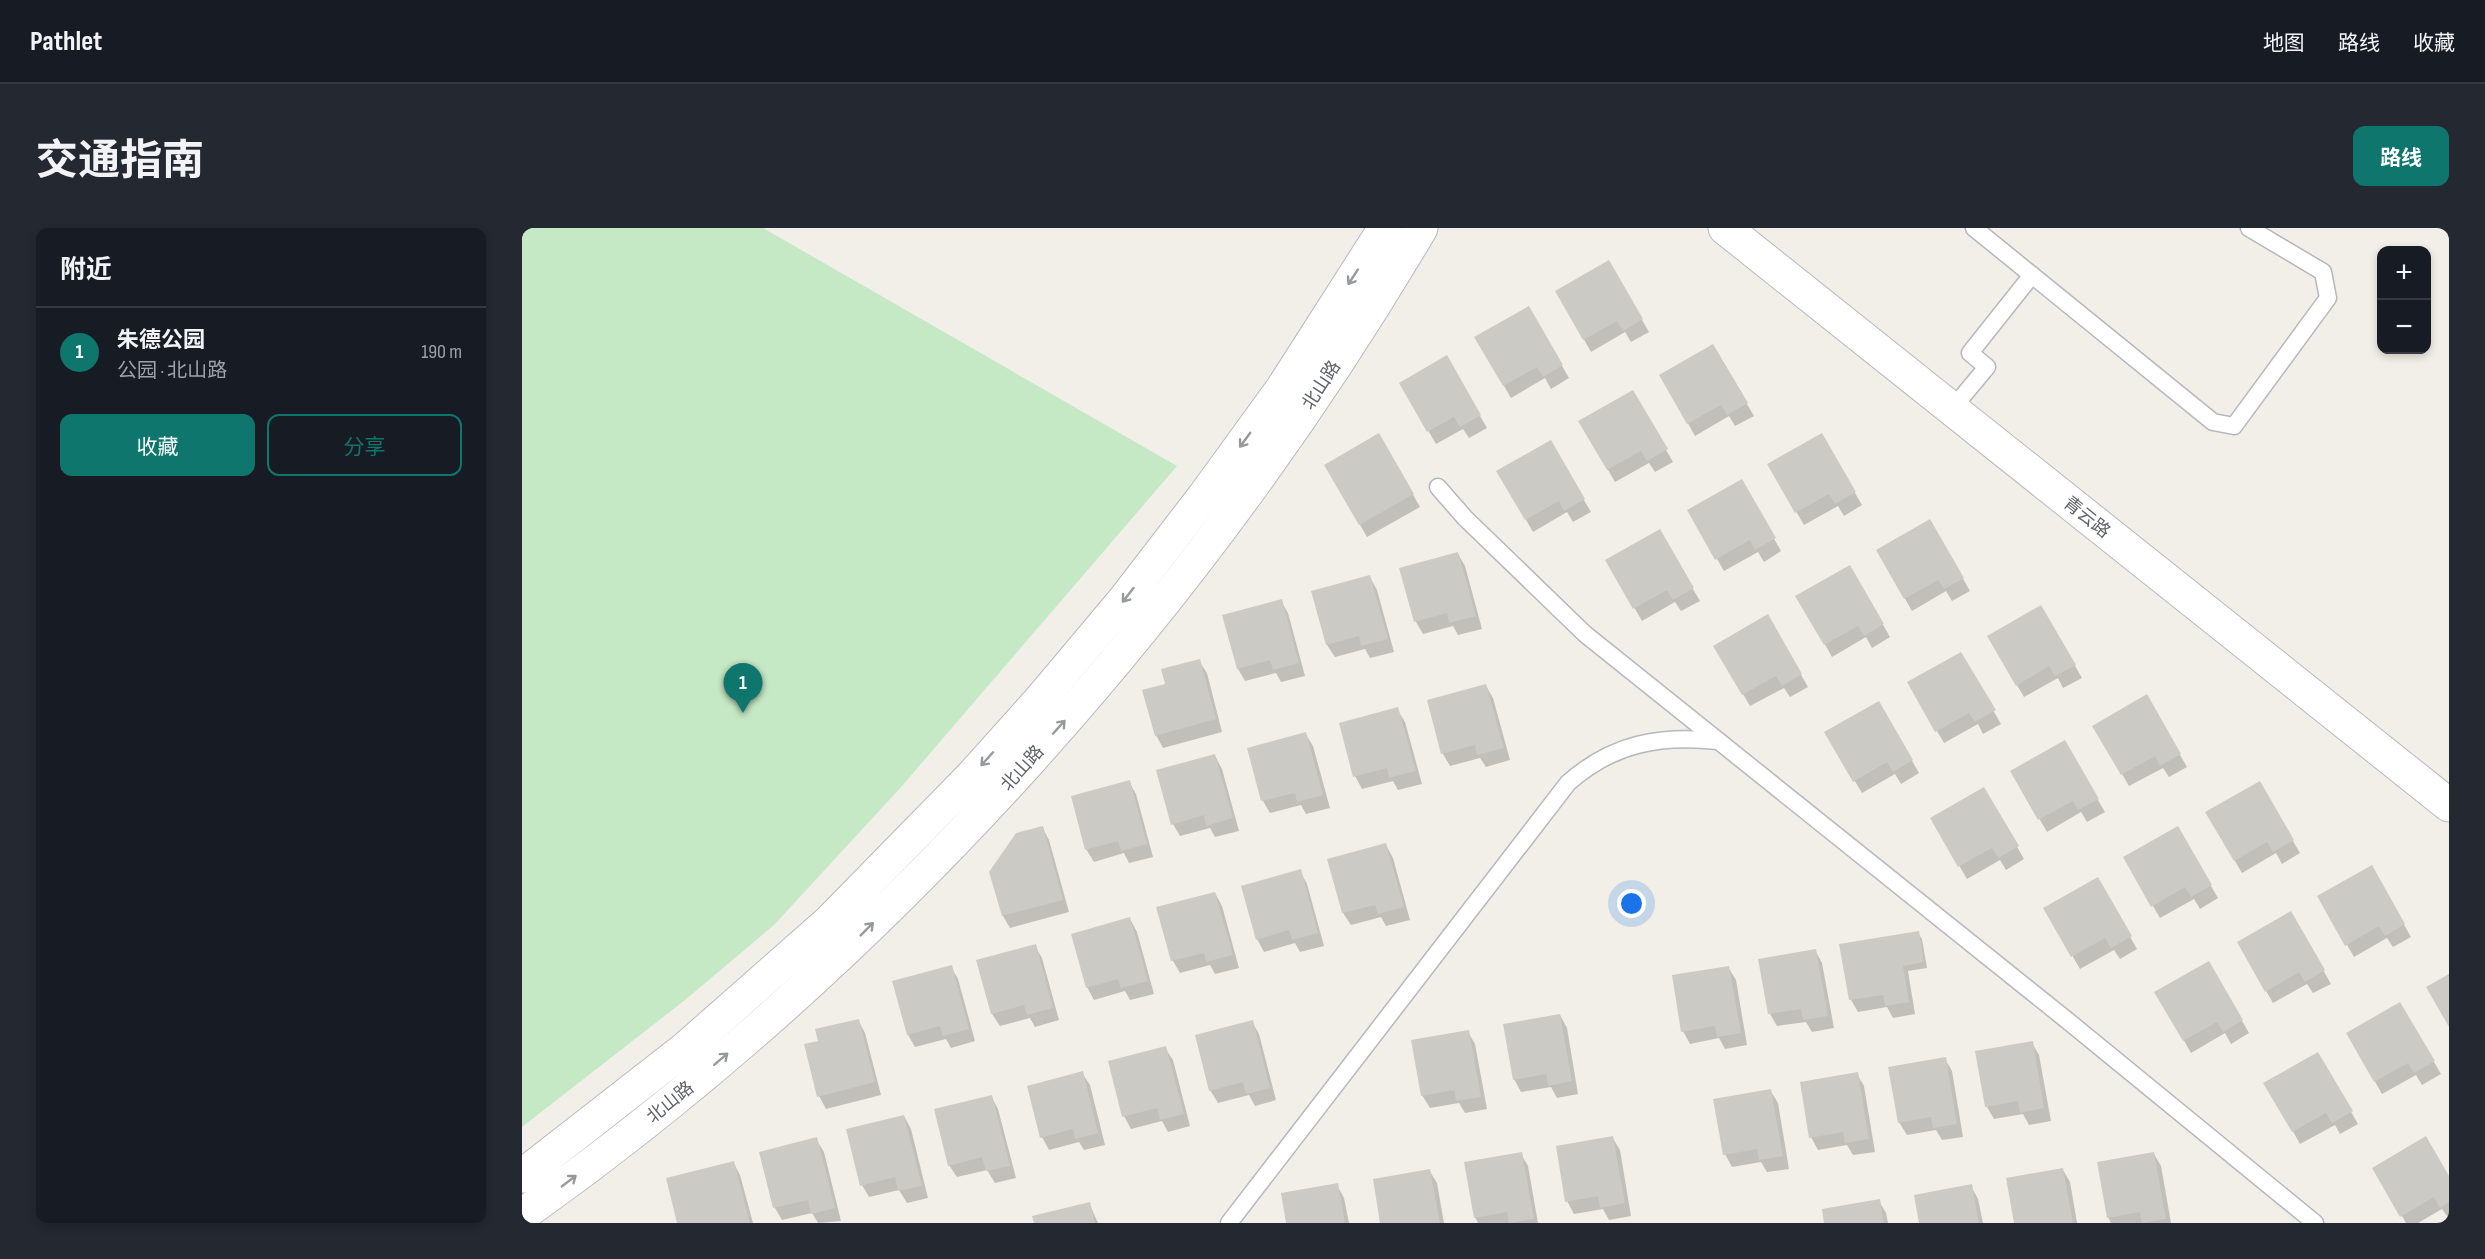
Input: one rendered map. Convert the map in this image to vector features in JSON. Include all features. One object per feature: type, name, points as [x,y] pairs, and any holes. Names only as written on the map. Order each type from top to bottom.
[{"type":"street","name":"北山路","points":[[522,1176],[686,1048],[828,923],[972,776],[1041,699],[1125,599],[1206,495],[1282,389],[1384,228]]},
{"type":"street","name":"北山路","points":[[522,1215],[688,1087],[841,954],[996,797],[1065,720],[1150,619],[1231,514],[1308,407],[1421,228]]},
{"type":"street","name":"青云路","points":[[1725,228],[2449,805]]},
{"type":"lane","points":[[1974,228],[2213,422],[2234,426],[2328,298],[2323,272],[2249,228]]},
{"type":"lane","points":[[1952,410],[1987,367],[1970,353],[2032,275]]},
{"type":"lane","points":[[1437,487],[1465,518],[1585,634],[2056,1011],[2315,1223]]},
{"type":"lane","points":[[1229,1223],[1568,783],[1586,767],[1618,750],[1657,740],[1688,738],[1719,741]]},
{"type":"green space","points":[[522,228],[763,228],[1177,466],[902,786],[774,925],[685,1000],[522,1127]]},
{"type":"building","points":[[1609,260],[1643,319],[1623,331],[1617,321],[1583,340],[1555,291]]},
{"type":"building","points":[[1529,306],[1563,365],[1543,377],[1537,367],[1503,386],[1474,337]]},
{"type":"building","points":[[1713,344],[1748,403],[1727,415],[1721,405],[1687,424],[1659,375]]},
{"type":"building","points":[[1447,355],[1481,415],[1460,427],[1454,417],[1427,432],[1399,383]]},
{"type":"building","points":[[1633,390],[1668,449],[1647,461],[1641,451],[1607,470],[1578,421]]},
{"type":"building","points":[[1379,433],[1414,494],[1359,525],[1324,465]]},
{"type":"building","points":[[1822,433],[1856,492],[1835,504],[1829,494],[1795,513],[1767,464]]},
{"type":"building","points":[[1551,440],[1585,499],[1564,511],[1559,501],[1525,520],[1496,471]]},
{"type":"building","points":[[1742,479],[1776,538],[1755,550],[1750,540],[1715,560],[1687,510]]},
{"type":"building","points":[[1930,519],[1964,578],[1944,589],[1938,580],[1904,599],[1876,550]]},
{"type":"building","points":[[1660,529],[1694,588],[1673,600],[1667,590],[1633,609],[1605,560]]},
{"type":"building","points":[[1458,552],[1476,616],[1449,623],[1447,613],[1414,622],[1399,568]]},
{"type":"building","points":[[1850,565],[1884,624],[1864,636],[1858,626],[1824,645],[1795,596]]},
{"type":"building","points":[[1370,575],[1388,639],[1361,646],[1359,636],[1326,645],[1311,591]]},
{"type":"building","points":[[1282,599],[1299,663],[1273,670],[1270,660],[1237,669],[1222,615]]},
{"type":"building","points":[[2041,605],[2076,665],[2055,676],[2049,666],[2016,686],[1987,636]]},
{"type":"building","points":[[1768,614],[1802,674],[1782,686],[1776,676],[1742,695],[1713,646]]},
{"type":"building","points":[[1961,652],[1996,710],[1975,722],[1969,713],[1935,732],[1907,682]]},
{"type":"building","points":[[1200,659],[1216,719],[1155,736],[1142,690],[1165,684],[1161,669]]},
{"type":"building","points":[[1486,684],[1504,748],[1477,755],[1475,745],[1441,754],[1427,700]]},
{"type":"building","points":[[2147,694],[2181,754],[2160,766],[2155,756],[2121,775],[2092,726]]},
{"type":"building","points":[[1879,701],[1913,760],[1893,772],[1887,762],[1853,782],[1824,732]]},
{"type":"building","points":[[1398,707],[1416,771],[1389,778],[1387,768],[1353,777],[1339,723]]},
{"type":"building","points":[[1306,732],[1323,795],[1297,802],[1295,793],[1261,801],[1247,748]]},
{"type":"building","points":[[2065,740],[2099,799],[2078,810],[2073,801],[2038,820],[2010,771]]},
{"type":"building","points":[[1215,754],[1233,818],[1206,826],[1204,815],[1171,825],[1156,770]]},
{"type":"building","points":[[1130,780],[1147,844],[1121,851],[1118,841],[1085,850],[1071,796]]},
{"type":"building","points":[[2260,781],[2294,840],[2273,852],[2267,842],[2234,861],[2205,812]]},
{"type":"building","points":[[1984,787],[2019,846],[1998,858],[1992,848],[1958,867],[1930,818]]},
{"type":"building","points":[[1043,826],[1063,900],[1002,916],[989,872],[1016,833]]},
{"type":"building","points":[[2178,826],[2212,885],[2191,897],[2185,887],[2151,907],[2123,857]]},
{"type":"building","points":[[1386,843],[1404,907],[1378,914],[1375,905],[1342,913],[1327,859]]},
{"type":"building","points":[[2372,865],[2405,924],[2385,936],[2379,926],[2345,946],[2317,896]]},
{"type":"building","points":[[1301,869],[1318,933],[1292,940],[1289,930],[1256,940],[1241,886]]},
{"type":"building","points":[[2098,877],[2132,936],[2111,948],[2105,938],[2071,957],[2043,908]]},
{"type":"building","points":[[1215,892],[1233,955],[1206,962],[1204,953],[1171,961],[1156,907]]},
{"type":"building","points":[[2291,911],[2325,970],[2305,982],[2299,972],[2265,992],[2237,942]]},
{"type":"building","points":[[1130,917],[1148,981],[1121,988],[1118,979],[1086,988],[1071,934]]},
{"type":"building","points":[[1919,931],[1924,962],[1903,966],[1909,1002],[1885,1006],[1883,995],[1849,1000],[1839,944]]},
{"type":"building","points":[[1036,944],[1053,1008],[1027,1015],[1024,1005],[991,1014],[976,960]]},
{"type":"building","points":[[1816,949],[1828,1016],[1803,1020],[1801,1009],[1768,1014],[1758,959]]},
{"type":"building","points":[[2209,961],[2243,1020],[2223,1032],[2217,1022],[2183,1041],[2154,992]]},
{"type":"building","points":[[952,965],[969,1029],[943,1036],[940,1026],[907,1035],[892,981]]},
{"type":"building","points":[[1729,966],[1741,1033],[1717,1037],[1715,1026],[1681,1032],[1672,975]]},
{"type":"building","points":[[2449,974],[2449,1027],[2426,987]]},
{"type":"building","points":[[2400,1002],[2435,1061],[2414,1073],[2408,1063],[2374,1082],[2346,1033]]},
{"type":"building","points":[[1560,1014],[1572,1081],[1548,1086],[1546,1074],[1513,1080],[1503,1024]]},
{"type":"building","points":[[859,1019],[875,1082],[817,1097],[804,1044],[818,1041],[815,1029]]},
{"type":"building","points":[[1253,1020],[1270,1088],[1246,1094],[1243,1082],[1209,1091],[1195,1035]]},
{"type":"building","points":[[1469,1030],[1481,1097],[1456,1101],[1454,1090],[1421,1096],[1411,1040]]},
{"type":"building","points":[[2033,1041],[2044,1108],[2020,1113],[2018,1101],[1985,1107],[1975,1051]]},
{"type":"building","points":[[1166,1046],[1184,1114],[1160,1120],[1157,1108],[1122,1117],[1108,1061]]},
{"type":"building","points":[[2318,1052],[2353,1111],[2332,1123],[2326,1113],[2292,1132],[2263,1083]]},
{"type":"building","points":[[1946,1057],[1957,1124],[1933,1128],[1931,1117],[1898,1123],[1888,1067]]},
{"type":"building","points":[[1083,1071],[1098,1133],[1075,1139],[1073,1129],[1040,1138],[1027,1086]]},
{"type":"building","points":[[1858,1072],[1869,1139],[1845,1143],[1843,1132],[1809,1138],[1800,1082]]},
{"type":"building","points":[[1771,1089],[1783,1156],[1759,1160],[1757,1149],[1723,1155],[1713,1099]]},
{"type":"building","points":[[992,1095],[1010,1166],[986,1171],[982,1157],[948,1166],[934,1109]]},
{"type":"building","points":[[904,1115],[922,1186],[898,1191],[895,1177],[860,1186],[846,1129]]},
{"type":"building","points":[[1613,1136],[1625,1203],[1600,1208],[1598,1196],[1565,1202],[1556,1146]]},
{"type":"building","points":[[2426,1136],[2449,1176],[2449,1202],[2440,1208],[2434,1197],[2400,1217],[2372,1168]]},
{"type":"building","points":[[817,1137],[835,1208],[811,1214],[808,1200],[773,1208],[759,1152]]},
{"type":"building","points":[[1522,1152],[1534,1219],[1509,1223],[1507,1212],[1474,1218],[1464,1162]]},
{"type":"building","points":[[2154,1152],[2166,1219],[2142,1223],[2140,1212],[2107,1218],[2097,1162]]},
{"type":"building","points":[[734,1161],[750,1223],[677,1223],[666,1178]]},
{"type":"building","points":[[2063,1168],[2073,1223],[2014,1223],[2006,1178]]},
{"type":"building","points":[[1430,1169],[1440,1223],[1380,1223],[1373,1179]]},
{"type":"building","points":[[1338,1183],[1345,1223],[1286,1223],[1281,1193]]},
{"type":"building","points":[[1972,1184],[1979,1223],[1919,1223],[1914,1195]]},
{"type":"building","points":[[1880,1199],[1884,1223],[1824,1223],[1822,1209]]},
{"type":"building","points":[[1090,1202],[1095,1223],[1034,1223],[1032,1216]]},
{"type":"place","name":"朱德公园","points":[[743,713]]}]
